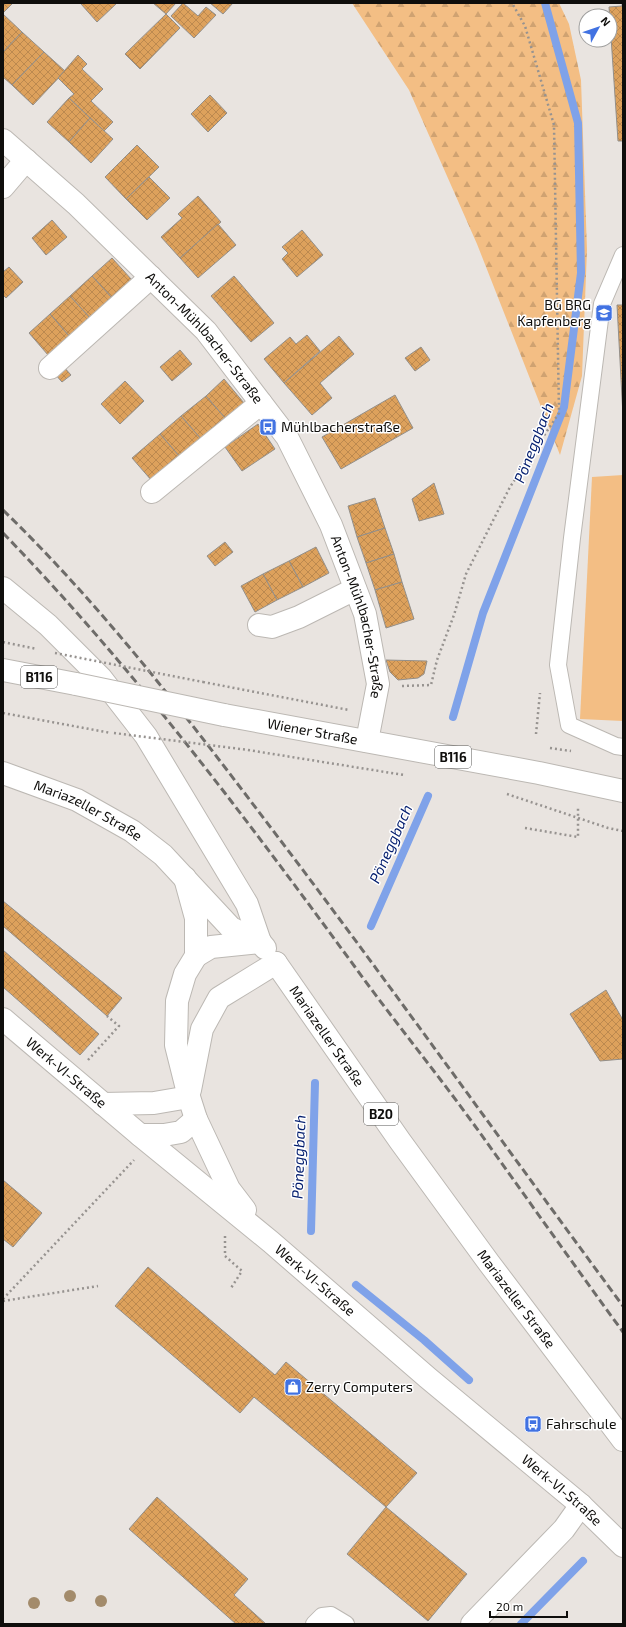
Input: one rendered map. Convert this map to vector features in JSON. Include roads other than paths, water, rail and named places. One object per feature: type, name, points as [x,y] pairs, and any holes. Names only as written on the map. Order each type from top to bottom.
[{"type":"main road","name":"Anton-Mühlbacher-Straße","points":[[3,140],[76,204],[206,331],[287,438],[331,525],[365,614],[378,684],[367,741]]},
{"type":"main road","points":[[3,187],[26,160]]},
{"type":"main road","points":[[50,368],[151,278]]},
{"type":"main road","points":[[152,492],[261,403]]},
{"type":"main road","points":[[3,588],[48,625],[101,678],[146,736],[247,904],[260,942],[211,947],[196,956],[185,974],[177,1001],[176,1045],[189,1097],[196,1118],[229,1190],[271,1242]]},
{"type":"main road","points":[[259,625],[272,626],[299,618],[355,589]]},
{"type":"main road","name":"Wiener Straße","points":[[3,670],[224,715],[367,741],[623,791]]},
{"type":"main road","name":"Mariazeller Straße","points":[[3,773],[77,800],[132,831],[163,855],[231,928],[260,942],[405,1147],[623,1440]]},
{"type":"main road","points":[[185,878],[196,918],[196,956]]},
{"type":"main road","points":[[189,1097],[202,1029],[219,998],[276,963]]},
{"type":"main road","name":"Werk-VI-Straße","points":[[3,1019],[104,1104],[139,1145],[271,1242],[428,1378],[581,1505],[623,1546]]},
{"type":"main road","points":[[104,1104],[154,1103],[189,1097]]},
{"type":"main road","points":[[139,1145],[164,1135],[181,1132],[196,1118]]},
{"type":"main road","points":[[472,1624],[564,1529],[581,1505]]},
{"type":"lane","points":[[623,255],[602,304],[572,538],[558,665],[569,725],[616,746],[623,747]]},
{"type":"lane","points":[[314,1624],[322,1616],[331,1615],[346,1624]]},
{"type":"waterway","name":"Pöneggbach","points":[[453,717],[483,613],[564,407],[581,273],[578,123],[545,3]]},
{"type":"waterway","name":"Pöneggbach","points":[[371,926],[428,796]]},
{"type":"waterway","name":"Pöneggbach","points":[[311,1231],[315,1083]]},
{"type":"waterway","name":"Pöneggbach","points":[[356,1285],[424,1340],[469,1380]]},
{"type":"waterway","name":"Pöneggbach","points":[[521,1624],[583,1561]]},
{"type":"railway","points":[[3,510],[39,546],[107,621],[204,740],[356,941],[623,1306]]},
{"type":"railway","points":[[3,533],[97,636],[230,799],[460,1106],[623,1332]]},
{"type":"place","name":"BG BRG Kapfenberg","points":[[604,313]]},
{"type":"place","name":"Mühlbacherstraße","points":[[268,427]]},
{"type":"place","name":"Zerry Computers","points":[[293,1387]]},
{"type":"place","name":"Fahrschule","points":[[533,1424]]}]
